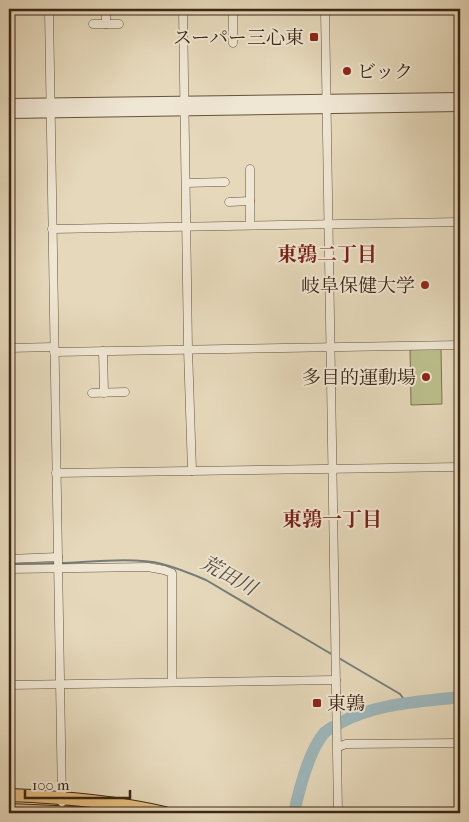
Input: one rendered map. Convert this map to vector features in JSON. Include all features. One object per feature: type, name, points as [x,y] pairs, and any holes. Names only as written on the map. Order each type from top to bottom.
[{"type":"highway","points":[[9,795],[62,797],[165,813]]},
{"type":"highway","points":[[9,810],[79,813]]},
{"type":"street","points":[[49,9],[62,812]]},
{"type":"street","points":[[106,9],[106,24]]},
{"type":"street","points":[[184,9],[188,349],[192,471]]},
{"type":"street","points":[[233,9],[233,43]]},
{"type":"street","points":[[325,9],[338,813]]},
{"type":"street","points":[[93,24],[119,24]]},
{"type":"street","points":[[327,104],[460,98]]},
{"type":"street","points":[[9,104],[50,108]]},
{"type":"street","points":[[9,113],[50,108],[327,104],[460,106]]},
{"type":"street","points":[[250,170],[250,225]]},
{"type":"street","points":[[186,182],[225,182]]},
{"type":"street","points":[[229,202],[250,201]]},
{"type":"street","points":[[52,229],[460,222]]},
{"type":"street","points":[[9,348],[103,351],[460,345]]},
{"type":"street","points":[[103,351],[104,392]]},
{"type":"street","points":[[92,393],[125,392]]},
{"type":"street","points":[[56,473],[460,467]]},
{"type":"street","points":[[9,558],[58,563],[148,567],[172,573],[172,682]]},
{"type":"street","points":[[9,569],[58,563]]},
{"type":"street","points":[[9,684],[336,680]]},
{"type":"street","points":[[337,743],[460,743]]},
{"type":"green space","name":"多目的運動場","points":[[410,349],[441,349],[442,404],[411,405]]},
{"type":"waterway","name":"荒田川","points":[[61,563],[112,560],[151,562],[173,567],[206,580],[333,655]]},
{"type":"waterway","name":"荒田川","points":[[9,564],[56,563]]},
{"type":"waterway","name":"荒田川","points":[[337,657],[400,694],[406,702]]},
{"type":"waterway","name":"荒田川","points":[[294,813],[309,759],[325,732],[352,717],[382,708],[398,704],[460,697]]},
{"type":"place","name":"スーパー三心東","points":[[314,37]]},
{"type":"place","name":"ビック","points":[[347,71]]},
{"type":"place","name":"岐阜保健大学","points":[[425,285]]},
{"type":"place","name":"多目的運動場","points":[[426,377]]},
{"type":"place","name":"東鶉","points":[[317,703]]},
{"type":"district","name":"東鶉二丁目","points":[[327,254]]},
{"type":"district","name":"東鶉一丁目","points":[[332,519]]}]
